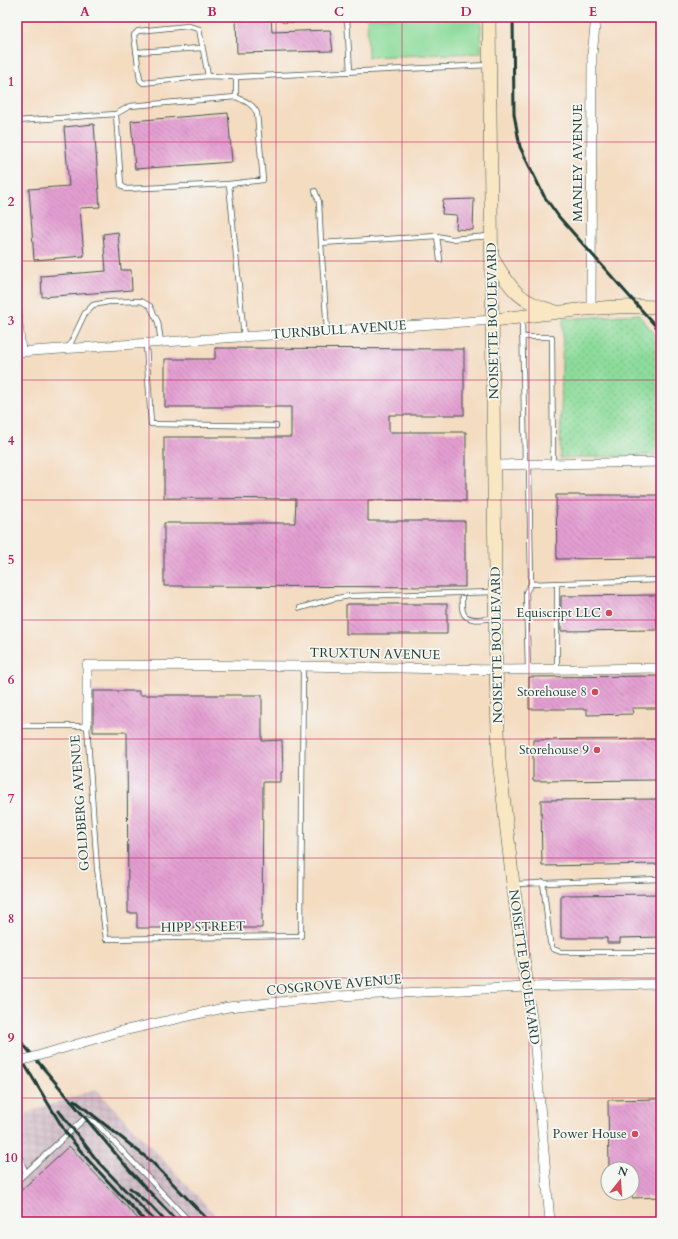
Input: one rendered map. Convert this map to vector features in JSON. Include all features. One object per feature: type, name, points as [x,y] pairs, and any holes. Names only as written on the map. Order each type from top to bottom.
[{"type":"street","name":"NOISETTE BOULEVARD","points":[[489,17],[495,464],[496,670],[499,760],[513,884],[533,1024],[550,1222]]},
{"type":"street","name":"MANLEY AVENUE","points":[[591,309],[592,55],[596,17]]},
{"type":"street","points":[[492,256],[514,292],[524,300],[545,309],[560,313]]},
{"type":"street","name":"TURNBULL AVENUE","points":[[19,352],[493,320],[591,309],[661,307]]},
{"type":"street","points":[[17,312],[19,352]]},
{"type":"street","points":[[495,464],[661,462]]},
{"type":"street","name":"TRUXTUN AVENUE","points":[[88,665],[303,666],[496,670],[661,668]]},
{"type":"street","name":"GOLDBERG AVENUE","points":[[87,725],[88,665]]},
{"type":"street","name":"COSGROVE AVENUE","points":[[17,1062],[118,1032],[228,1007],[339,996],[527,986],[661,984]]},
{"type":"lane","points":[[284,17],[284,20],[348,17],[350,72]]},
{"type":"lane","points":[[208,76],[199,29],[188,26],[138,31],[134,35],[140,80],[143,83],[208,76],[236,77],[489,65]]},
{"type":"lane","points":[[136,52],[202,48]]},
{"type":"lane","points":[[236,77],[236,98]]},
{"type":"lane","points":[[17,121],[116,114],[130,106],[236,98],[250,103],[257,112],[263,180],[229,184],[126,189],[122,185],[116,114]]},
{"type":"lane","points":[[229,184],[244,337]]},
{"type":"lane","points":[[316,191],[319,202],[327,331]]},
{"type":"lane","points":[[437,236],[440,260]]},
{"type":"lane","points":[[321,243],[437,236],[451,239],[492,236]]},
{"type":"lane","points":[[68,349],[84,313],[93,305],[108,302],[141,301],[150,306],[158,322],[161,342]]},
{"type":"lane","points":[[522,317],[531,584],[526,592],[528,670]]},
{"type":"lane","points":[[522,337],[552,337],[553,464]]},
{"type":"lane","points":[[146,344],[151,424],[276,426]]},
{"type":"lane","points":[[531,584],[659,580]]},
{"type":"lane","points":[[557,583],[557,669]]},
{"type":"lane","points":[[300,608],[349,596],[496,592]]},
{"type":"lane","points":[[462,593],[462,611],[465,616],[470,619],[496,618]]},
{"type":"lane","name":"HIPP STREET","points":[[106,939],[301,936],[303,666]]},
{"type":"lane","points":[[17,726],[87,725]]},
{"type":"lane","name":"GOLDBERG AVENUE","points":[[87,725],[97,868],[106,939]]},
{"type":"lane","points":[[513,884],[661,879]]},
{"type":"lane","points":[[543,882],[550,942],[553,949],[561,952],[661,952]]},
{"type":"lane","points":[[17,1181],[85,1118],[95,1122],[190,1222]]},
{"type":"lane","points":[[17,1152],[26,1172]]},
{"type":"shaded area","points":[[96,1089],[222,1222],[17,1222],[17,1116]]},
{"type":"green space","points":[[367,17],[481,17],[481,53],[368,57]]},
{"type":"green space","points":[[638,314],[661,341],[661,455],[560,458],[563,319]]},
{"type":"building","points":[[236,17],[271,17],[272,32],[330,30],[333,51],[237,53]]},
{"type":"building","points":[[228,113],[232,162],[135,169],[131,121]]},
{"type":"building","points":[[94,124],[100,207],[80,208],[84,256],[34,260],[29,189],[69,186],[64,127]]},
{"type":"building","points":[[474,199],[473,230],[456,229],[457,215],[442,214],[443,200]]},
{"type":"building","points":[[118,232],[121,270],[131,270],[132,290],[42,297],[41,276],[106,271],[103,234]]},
{"type":"building","points":[[215,348],[464,349],[464,415],[389,415],[389,432],[466,432],[466,501],[368,500],[368,521],[465,521],[465,587],[164,586],[164,523],[295,523],[296,499],[164,498],[164,437],[291,437],[291,407],[165,407],[165,359],[215,359]]},
{"type":"building","points":[[556,495],[661,495],[661,558],[557,559]]},
{"type":"building","name":"Equiscript LLC","points":[[656,595],[657,630],[561,631],[561,596]]},
{"type":"building","points":[[346,604],[447,604],[447,634],[346,634]]},
{"type":"building","name":"Storehouse 8","points":[[661,676],[661,708],[632,708],[633,714],[587,715],[587,709],[529,709],[529,677]]},
{"type":"building","points":[[93,691],[139,691],[139,695],[262,695],[262,741],[282,740],[283,772],[281,772],[281,782],[263,782],[262,928],[137,928],[137,913],[128,913],[127,732],[93,732]]},
{"type":"building","name":"Storehouse 9","points":[[661,739],[661,780],[533,781],[533,740]]},
{"type":"building","points":[[661,799],[661,864],[542,866],[541,800]]},
{"type":"building","points":[[661,894],[661,937],[620,938],[620,943],[607,943],[607,938],[561,938],[561,895]]},
{"type":"building","name":"Power House","points":[[661,1099],[661,1197],[640,1198],[640,1161],[609,1161],[608,1100]]},
{"type":"building","points":[[69,1146],[141,1222],[17,1222],[17,1194]]},
{"type":"railway","points":[[513,17],[514,114],[520,147],[544,196],[559,217],[661,332]]},
{"type":"railway","points":[[17,1037],[131,1172],[178,1222]]},
{"type":"railway","points":[[17,1052],[66,1133],[89,1161],[146,1222]]},
{"type":"railway","points":[[74,1100],[152,1162],[210,1222]]},
{"type":"railway","points":[[59,1111],[99,1163],[156,1222]]},
{"type":"railway","points":[[130,1188],[151,1206],[166,1222]]},
{"type":"place","name":"Equiscript LLC","points":[[609,613]]},
{"type":"place","name":"Storehouse 8","points":[[595,692]]},
{"type":"place","name":"Storehouse 9","points":[[597,750]]},
{"type":"place","name":"Power House","points":[[635,1134]]}]
